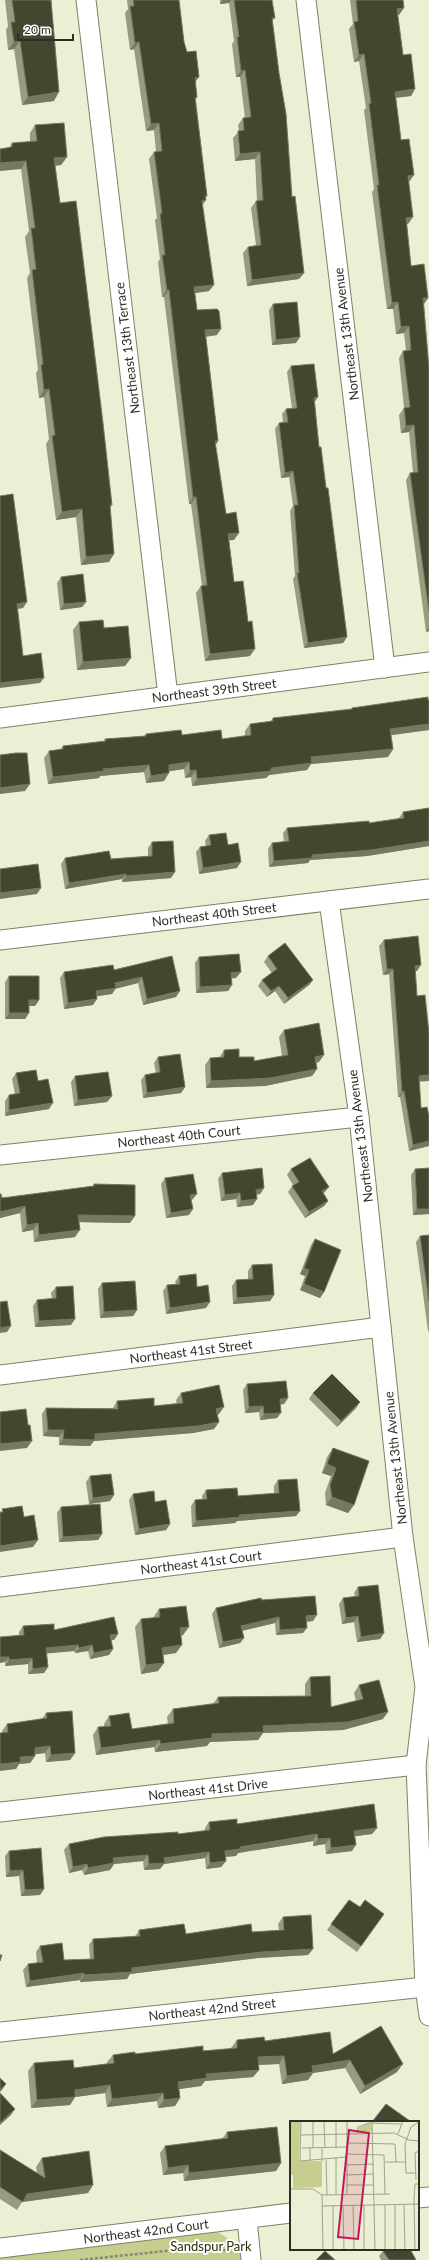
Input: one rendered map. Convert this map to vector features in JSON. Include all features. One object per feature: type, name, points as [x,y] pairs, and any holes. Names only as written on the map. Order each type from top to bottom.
[{"type":"street","name":"Northeast 13th Terrace","points":[[86,0],[168,696]]},
{"type":"street","name":"Northeast 13th Avenue","points":[[306,0],[385,668]]},
{"type":"street","name":"Northeast 39th Street","points":[[0,718],[429,662]]},
{"type":"street","name":"Northeast 40th Street","points":[[0,940],[429,889]]},
{"type":"street","name":"Northeast 13th Avenue","points":[[329,901],[359,1117],[403,1537],[427,1686],[416,1766],[425,1900],[425,1987],[429,2016]]},
{"type":"street","name":"Northeast 40th Court","points":[[0,1155],[359,1117]]},
{"type":"street","name":"Northeast 41st Street","points":[[0,1375],[381,1327]]},
{"type":"street","name":"Northeast 41st Court","points":[[0,1587],[403,1537]]},
{"type":"street","name":"Northeast 41st Drive","points":[[0,1812],[416,1766]]},
{"type":"street","name":"Northeast 42nd Street","points":[[0,2032],[425,1987]]},
{"type":"street","points":[[419,2198],[429,2197]]},
{"type":"street","name":"Northeast 42nd Court","points":[[0,2248],[290,2213]]},
{"type":"street","points":[[247,2219],[251,2260]]},
{"type":"path","points":[[80,2260],[213,2246],[230,2252],[232,2260]]},
{"type":"path","points":[[132,2254],[134,2260]]},
{"type":"green space","name":"Sandspur Park","points":[[218,2232],[239,2246],[242,2260],[0,2260],[0,2257]]},
{"type":"building","points":[[12,0],[51,0],[59,92],[28,97],[20,41],[14,42],[11,22],[15,22]]},
{"type":"building","points":[[133,0],[179,0],[184,42],[187,52],[196,51],[199,77],[195,78],[197,97],[195,98],[207,196],[205,196],[206,200],[202,201],[214,285],[194,287],[197,310],[217,309],[219,311],[221,329],[205,330],[218,441],[215,441],[226,514],[236,512],[239,533],[228,534],[234,582],[243,581],[248,622],[252,621],[255,649],[210,654],[201,586],[207,585],[196,497],[193,497],[169,290],[167,290],[162,255],[165,255],[160,214],[162,213],[154,152],[162,151],[159,123],[151,124],[139,42],[135,43],[130,6],[134,6]]},
{"type":"building","points":[[234,0],[272,0],[275,18],[272,18],[286,114],[292,197],[295,196],[304,273],[252,280],[248,247],[261,245],[256,201],[263,200],[260,152],[240,154],[238,131],[244,130],[243,118],[251,117],[245,70],[241,71],[237,37],[239,37]]},
{"type":"building","points":[[356,0],[403,0],[404,8],[397,9],[403,55],[411,54],[415,89],[395,92],[401,140],[409,139],[414,175],[408,176],[413,217],[406,218],[411,266],[424,264],[428,298],[423,298],[429,368],[429,612],[410,473],[418,472],[414,425],[406,426],[404,408],[410,407],[403,351],[411,350],[409,326],[401,327],[398,302],[392,303],[377,185],[379,185],[369,104],[371,103],[364,54],[359,55],[354,22],[358,21]]},
{"type":"building","points":[[64,123],[67,157],[54,158],[60,203],[76,201],[112,505],[110,505],[114,554],[86,557],[82,509],[62,512],[52,436],[55,435],[49,389],[44,390],[41,365],[43,364],[32,270],[36,269],[31,228],[35,228],[26,161],[0,163],[0,149],[12,147],[12,143],[37,141],[35,125]]},
{"type":"building","points":[[297,302],[300,337],[276,340],[273,304]]},
{"type":"building","points":[[314,364],[318,397],[314,398],[319,447],[321,447],[326,488],[328,488],[347,637],[308,643],[297,573],[299,573],[294,505],[298,505],[293,471],[285,473],[279,423],[288,422],[286,409],[297,408],[291,366]]},
{"type":"building","points":[[13,494],[27,602],[17,604],[23,656],[41,653],[44,678],[0,683],[0,496]]},
{"type":"building","points":[[83,574],[86,602],[64,604],[61,577]]},
{"type":"building","points":[[103,620],[104,628],[128,626],[131,658],[83,662],[79,622]]},
{"type":"building","points":[[428,697],[429,724],[390,729],[393,749],[311,757],[312,763],[271,768],[271,771],[197,779],[196,770],[190,771],[189,762],[169,765],[169,773],[151,776],[149,765],[103,769],[104,771],[53,777],[49,751],[63,749],[63,746],[106,741],[105,739],[146,736],[146,734],[181,730],[182,735],[221,730],[222,739],[251,735],[250,724],[273,721],[273,718],[352,709]]},
{"type":"building","points":[[27,753],[30,784],[0,788],[0,755]]},
{"type":"building","points":[[429,808],[429,841],[371,850],[312,855],[312,858],[274,861],[272,843],[289,841],[287,828],[369,821],[369,823],[404,818],[403,812]]},
{"type":"building","points":[[226,833],[228,845],[238,843],[241,862],[203,868],[200,847],[211,845],[209,835]]},
{"type":"building","points":[[173,841],[175,872],[126,876],[126,874],[69,883],[65,858],[109,851],[111,859],[152,856],[152,842]]},
{"type":"building","points":[[38,864],[41,888],[0,893],[0,869]]},
{"type":"building","points":[[418,936],[421,965],[415,966],[417,996],[425,995],[429,1033],[429,1075],[419,1076],[421,1108],[427,1107],[429,1116],[429,1141],[413,1145],[404,1091],[402,1092],[393,969],[387,969],[384,940]]},
{"type":"building","points":[[285,943],[313,980],[288,998],[279,986],[271,991],[262,980],[277,969],[268,956]]},
{"type":"building","points":[[239,954],[241,972],[231,973],[232,985],[200,987],[199,957]]},
{"type":"building","points":[[172,956],[180,991],[147,999],[142,977],[115,983],[116,988],[96,991],[97,999],[68,1003],[64,972],[113,965],[114,970]]},
{"type":"building","points":[[9,976],[39,976],[39,1000],[29,1000],[29,1013],[9,1013]]},
{"type":"building","points":[[319,1023],[324,1055],[315,1057],[317,1069],[270,1078],[211,1081],[210,1058],[224,1057],[224,1050],[239,1049],[239,1057],[254,1057],[254,1061],[288,1055],[284,1030]]},
{"type":"building","points":[[180,1054],[185,1087],[147,1093],[145,1075],[160,1072],[158,1057]]},
{"type":"building","points":[[36,1070],[38,1081],[48,1079],[53,1103],[9,1110],[9,1095],[20,1093],[16,1073]]},
{"type":"building","points":[[108,1072],[112,1096],[78,1100],[75,1076]]},
{"type":"building","points":[[310,1158],[329,1187],[322,1191],[328,1201],[309,1212],[292,1186],[299,1182],[291,1169]]},
{"type":"building","points":[[262,1168],[264,1188],[256,1190],[257,1199],[241,1201],[240,1193],[225,1195],[222,1173]]},
{"type":"building","points":[[429,1168],[429,1209],[417,1209],[415,1169]]},
{"type":"building","points":[[193,1174],[197,1194],[190,1195],[193,1209],[171,1213],[165,1178]]},
{"type":"building","points":[[94,1184],[135,1185],[135,1216],[78,1215],[80,1230],[39,1235],[38,1223],[27,1225],[25,1206],[0,1212],[0,1194],[2,1198],[94,1186]]},
{"type":"building","points":[[429,1235],[429,1302],[420,1236]]},
{"type":"building","points":[[315,1239],[341,1250],[324,1292],[304,1284],[309,1270],[304,1268]]},
{"type":"building","points":[[272,1264],[274,1295],[237,1298],[236,1280],[253,1279],[252,1265]]},
{"type":"building","points":[[196,1274],[197,1287],[208,1285],[210,1302],[170,1308],[167,1285],[180,1284],[179,1276]]},
{"type":"building","points":[[135,1281],[137,1310],[104,1312],[102,1283]]},
{"type":"building","points":[[73,1286],[75,1319],[39,1321],[37,1300],[56,1298],[56,1287]]},
{"type":"building","points":[[7,1301],[11,1326],[0,1328],[0,1302]]},
{"type":"building","points":[[332,1374],[360,1402],[341,1421],[313,1393]]},
{"type":"building","points":[[286,1381],[288,1398],[280,1399],[281,1413],[264,1414],[263,1406],[249,1407],[247,1384]]},
{"type":"building","points":[[219,1385],[224,1407],[216,1409],[219,1422],[198,1426],[95,1434],[95,1440],[63,1439],[64,1430],[48,1430],[46,1408],[118,1409],[117,1401],[154,1398],[154,1406],[183,1403],[181,1393]]},
{"type":"building","points":[[26,1409],[32,1441],[0,1444],[0,1412]]},
{"type":"building","points":[[333,1448],[369,1461],[354,1505],[332,1497],[330,1485],[336,1468],[327,1464]]},
{"type":"building","points":[[111,1474],[114,1495],[93,1498],[90,1476]]},
{"type":"building","points":[[297,1479],[300,1511],[239,1515],[240,1517],[196,1521],[195,1500],[207,1499],[206,1490],[237,1488],[238,1496],[279,1493],[278,1480]]},
{"type":"building","points":[[154,1491],[155,1502],[166,1500],[170,1524],[139,1529],[133,1494]]},
{"type":"building","points":[[100,1504],[102,1534],[63,1537],[61,1507]]},
{"type":"building","points":[[22,1506],[24,1517],[34,1515],[38,1540],[0,1546],[0,1512],[3,1512],[2,1509]]},
{"type":"building","points":[[378,1585],[384,1633],[361,1637],[358,1616],[346,1618],[343,1598],[359,1596],[358,1587]]},
{"type":"building","points":[[315,1596],[317,1615],[306,1616],[307,1628],[280,1630],[279,1617],[241,1626],[244,1638],[223,1642],[216,1608],[261,1598],[262,1600]]},
{"type":"building","points":[[186,1606],[189,1627],[180,1628],[182,1645],[162,1648],[164,1663],[146,1665],[141,1619],[160,1617],[159,1609]]},
{"type":"building","points":[[114,1617],[118,1634],[110,1635],[113,1649],[94,1653],[92,1645],[79,1648],[78,1645],[46,1648],[48,1667],[33,1669],[32,1658],[9,1660],[9,1657],[0,1657],[0,1637],[24,1635],[23,1626],[54,1624],[54,1630]]},
{"type":"building","points":[[330,1676],[331,1707],[363,1699],[359,1685],[379,1680],[388,1712],[348,1722],[263,1726],[264,1732],[212,1734],[212,1738],[160,1744],[160,1740],[101,1748],[98,1727],[111,1726],[109,1716],[129,1713],[132,1729],[174,1723],[173,1709],[219,1703],[218,1697],[311,1696],[310,1677]]},
{"type":"building","points":[[72,1711],[75,1753],[51,1755],[50,1746],[35,1748],[35,1756],[20,1757],[21,1762],[0,1764],[0,1733],[8,1732],[7,1724],[47,1718],[46,1713]]},
{"type":"building","points":[[374,1804],[377,1828],[354,1831],[356,1845],[331,1848],[330,1838],[318,1839],[317,1834],[240,1847],[240,1849],[225,1851],[226,1861],[210,1863],[209,1852],[164,1858],[165,1863],[149,1864],[148,1855],[113,1858],[114,1863],[88,1868],[87,1864],[73,1867],[69,1844],[104,1837],[178,1832],[178,1834],[210,1830],[209,1822],[237,1819],[237,1824]]},
{"type":"building","points":[[41,1848],[44,1889],[25,1890],[23,1870],[10,1871],[9,1851]]},
{"type":"building","points":[[349,1900],[360,1907],[365,1900],[384,1914],[361,1946],[331,1924]]},
{"type":"building","points":[[311,1915],[313,1949],[262,1952],[132,1968],[132,1972],[84,1975],[84,1973],[30,1981],[28,1964],[43,1962],[40,1946],[62,1943],[64,1960],[94,1959],[93,1939],[140,1936],[139,1930],[184,1924],[186,1934],[251,1924],[252,1932],[284,1930],[283,1917]]},
{"type":"building","points":[[381,2026],[403,2064],[365,2086],[350,2060],[312,2066],[313,2072],[287,2076],[284,2056],[258,2057],[259,2070],[206,2074],[207,2078],[178,2082],[180,2098],[164,2100],[163,2093],[112,2099],[110,2085],[75,2090],[75,2097],[37,2100],[34,2063],[73,2060],[74,2068],[114,2063],[113,2055],[203,2046],[203,2051],[237,2048],[237,2040],[264,2037],[265,2041],[330,2032],[333,2054]]},
{"type":"building","points":[[0,2078],[6,2084],[0,2090]]},
{"type":"building","points":[[0,2093],[15,2109],[0,2123]]},
{"type":"building","points":[[386,2104],[410,2121],[373,2121]]},
{"type":"building","points":[[277,2127],[281,2163],[189,2173],[188,2165],[168,2168],[165,2146],[228,2138],[227,2132]]},
{"type":"building","points":[[0,2150],[45,2178],[42,2158],[89,2151],[93,2185],[27,2194],[23,2202],[0,2187]]},
{"type":"building","points":[[411,2250],[416,2260],[389,2260],[383,2251]]},
{"type":"building","points":[[325,2251],[335,2260],[316,2260]]}]
